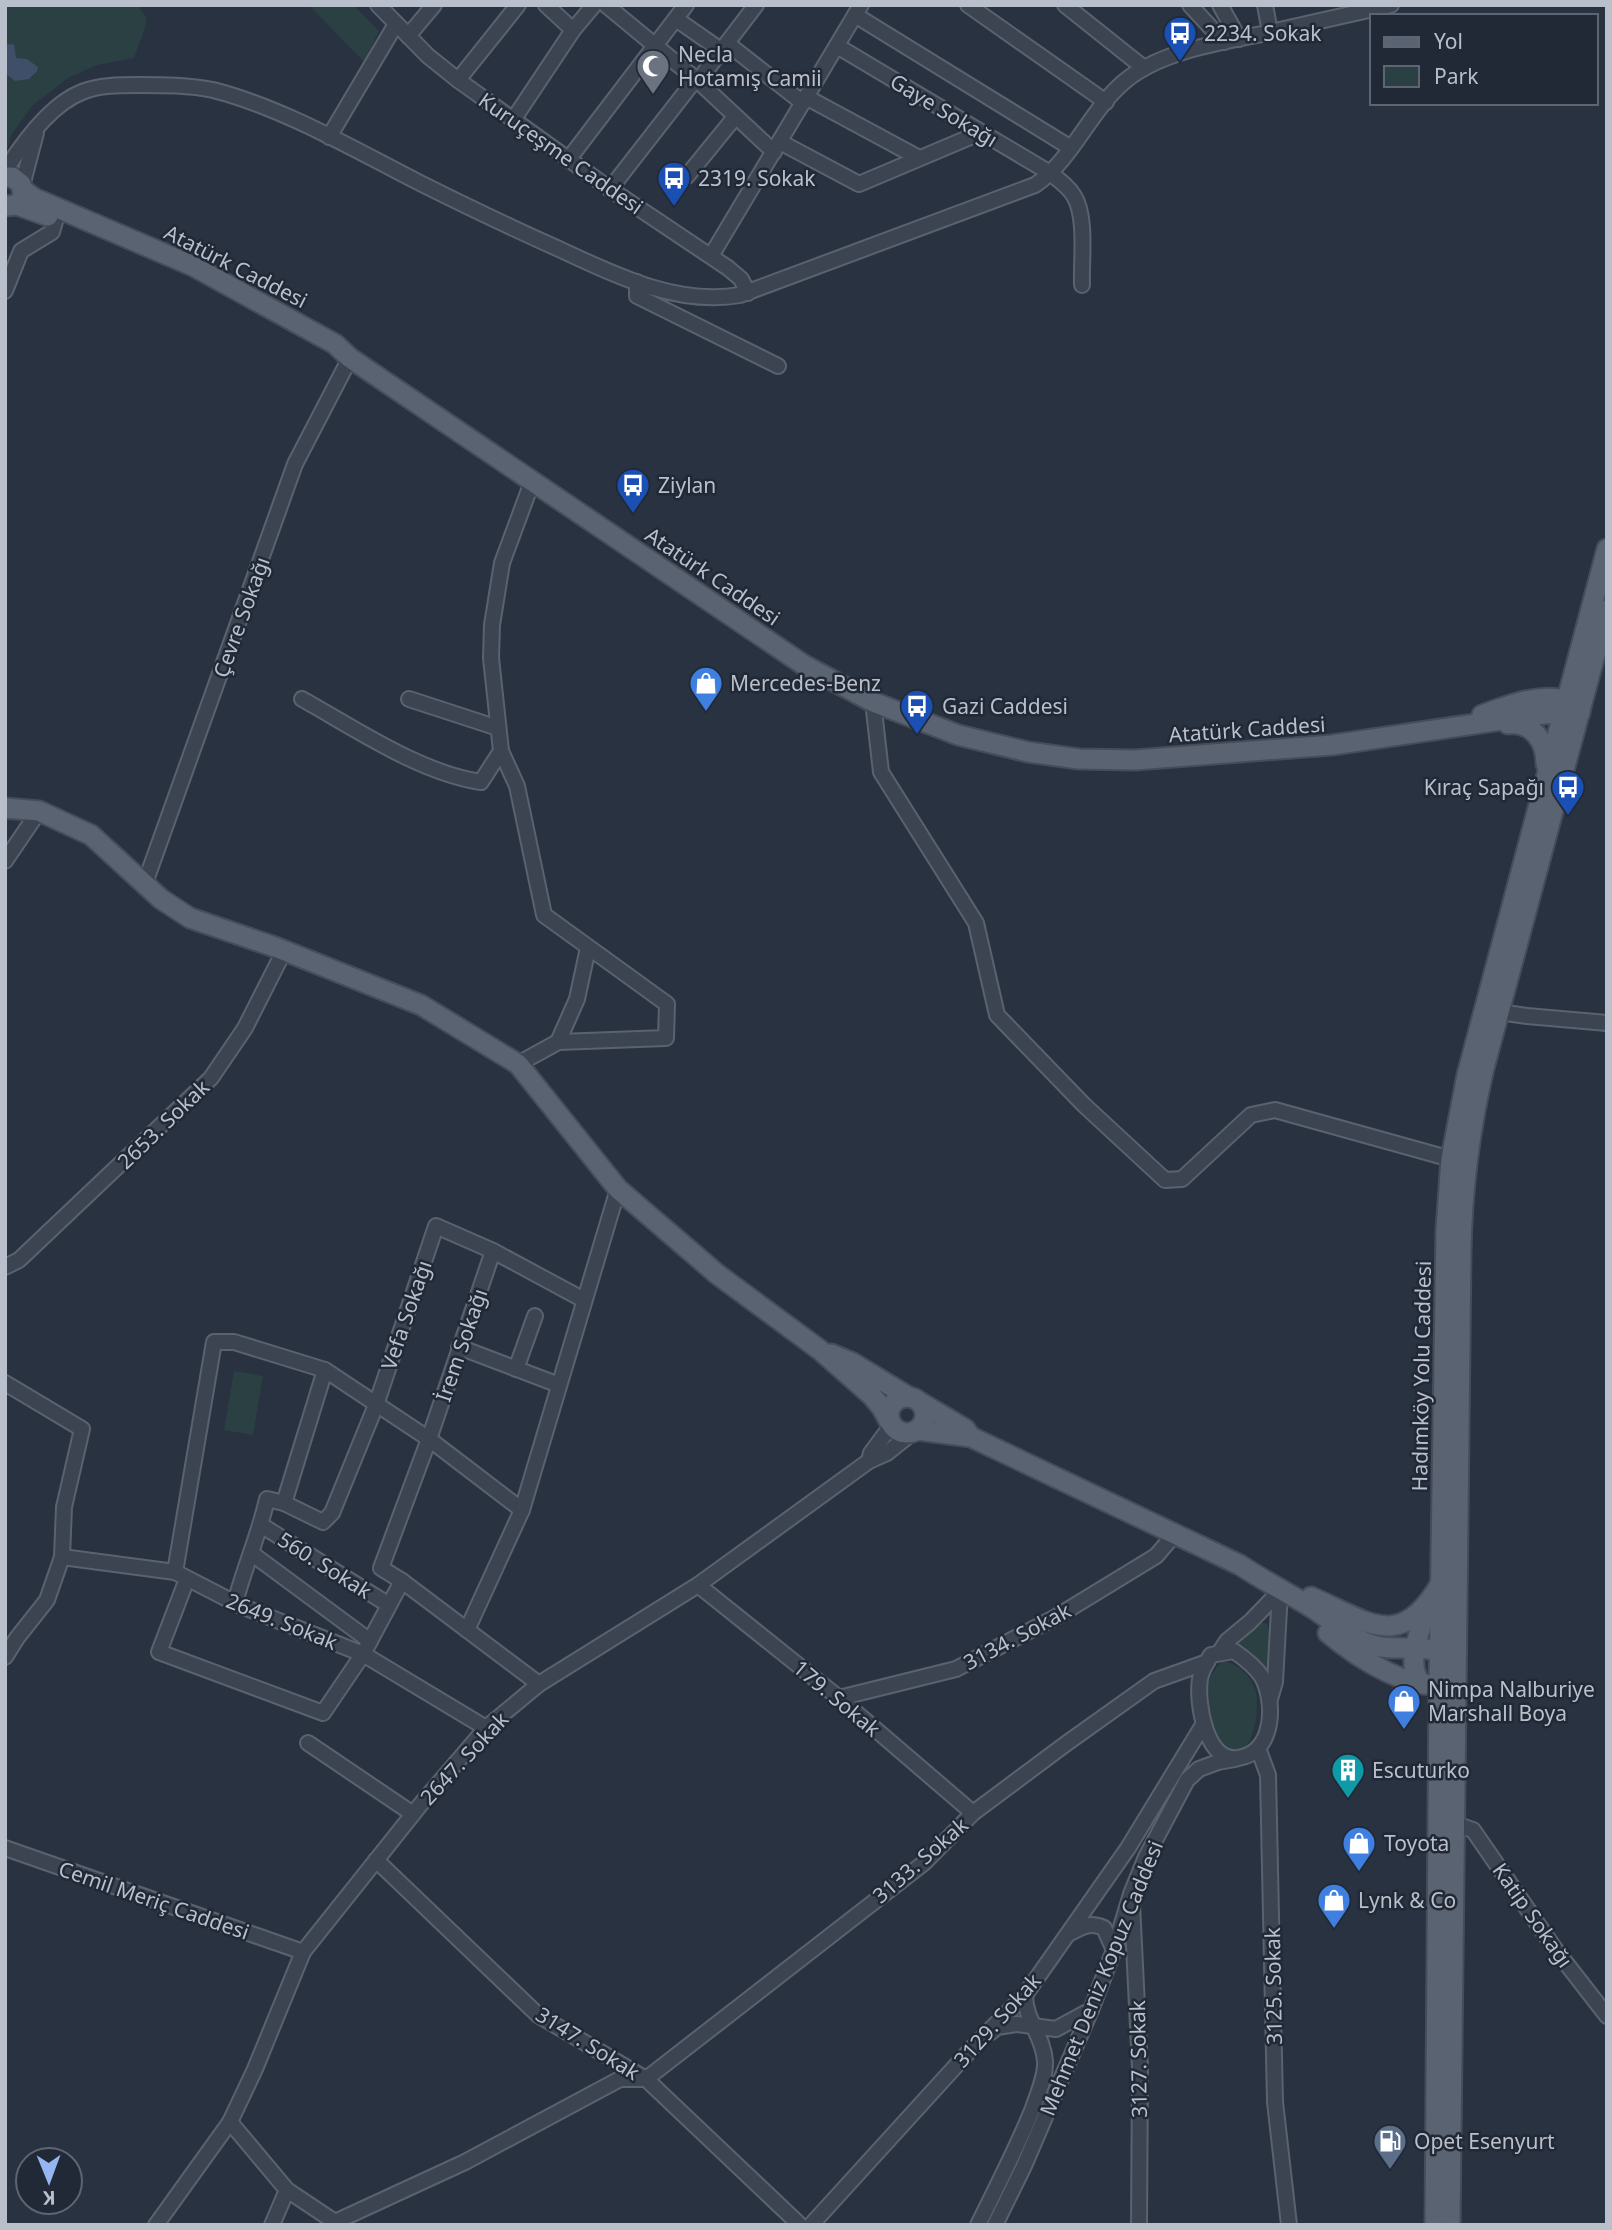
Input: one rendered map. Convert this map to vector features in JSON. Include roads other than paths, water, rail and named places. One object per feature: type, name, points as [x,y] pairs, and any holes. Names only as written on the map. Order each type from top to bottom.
[{"type":"main road","points":[[15,193],[56,218],[198,278],[350,357]]},
{"type":"main road","name":"Atatürk Caddesi","points":[[15,193],[34,198],[193,266],[335,344],[532,482],[568,503],[804,665],[873,702],[958,735],[1028,752],[1079,758],[1135,760],[1332,746],[1451,727]]},
{"type":"main road","name":"Hadımköy Yolu Caddesi","points":[[1435,2225],[1443,1680],[1463,1201],[1474,1115],[1557,799],[1570,710],[1607,549]]},
{"type":"main road","name":"Hadımköy Yolu Caddesi","points":[[1440,1652],[1446,1230],[1451,1158],[1466,1075],[1546,774],[1607,610]]},
{"type":"main road","points":[[1451,727],[1570,710]]},
{"type":"main road","points":[[1451,727],[1517,723],[1527,726],[1543,743],[1546,774]]},
{"type":"main road","points":[[5,808],[39,811],[91,835],[161,899],[190,918],[284,951],[421,1005],[517,1064],[618,1189],[717,1274],[820,1350],[872,1396],[900,1433],[971,1437],[1240,1565],[1280,1591],[1307,1604],[1362,1641],[1390,1649],[1440,1652],[1451,1660],[1443,1680]]},
{"type":"main road","points":[[820,1350],[853,1363],[965,1429],[971,1437]]},
{"type":"main road","points":[[890,1423],[889,1410],[892,1404],[897,1400],[915,1400]]},
{"type":"main road","points":[[915,1400],[926,1415],[925,1421],[915,1432]]},
{"type":"main road","points":[[1441,1582],[1431,1600],[1416,1649],[1414,1670],[1415,1675],[1443,1680]]},
{"type":"main road","points":[[1280,1591],[1313,1621],[1360,1657],[1387,1672],[1443,1680]]},
{"type":"main road","points":[[1280,1591],[1305,1595],[1363,1621],[1383,1626],[1404,1624],[1431,1600]]},
{"type":"main road","name":"Hadımköy Yolu Caddesi","points":[[1443,1680],[1455,1824],[1450,2225]]},
{"type":"street","name":"Kuruçeşme Caddesi","points":[[379,5],[428,56],[458,80],[610,190],[711,256],[741,279],[748,293]]},
{"type":"street","points":[[408,36],[434,5]]},
{"type":"street","points":[[458,80],[518,5]]},
{"type":"street","points":[[546,5],[573,30]]},
{"type":"street","points":[[513,120],[573,30],[594,5]]},
{"type":"street","points":[[606,5],[698,81],[735,117],[777,147],[859,184],[982,132]]},
{"type":"street","points":[[568,160],[687,5]]},
{"type":"street","points":[[610,190],[756,5]]},
{"type":"street","points":[[968,5],[1106,102]]},
{"type":"street","points":[[1065,5],[1144,68]]},
{"type":"street","points":[[1190,5],[1224,42]]},
{"type":"street","points":[[1221,5],[1239,39]]},
{"type":"street","points":[[1265,5],[1270,32]]},
{"type":"street","points":[[5,171],[28,138],[53,112],[81,92],[99,88],[159,85],[196,87],[239,98],[275,112],[579,259],[662,291],[686,296],[728,298],[748,293],[1032,187],[1050,173],[1123,82],[1165,58],[1224,42],[1391,5]]},
{"type":"street","points":[[711,256],[858,10],[1070,148]]},
{"type":"street","points":[[676,19],[725,47],[805,100],[919,158]]},
{"type":"street","points":[[329,137],[396,24]]},
{"type":"street","name":"Gaye Sokağı","points":[[837,46],[1050,173],[1073,194],[1081,209],[1082,285]]},
{"type":"street","points":[[687,176],[735,117]]},
{"type":"street","points":[[15,193],[37,129]]},
{"type":"street","points":[[5,290],[21,251],[52,232],[56,218]]},
{"type":"street","points":[[637,282],[637,296],[778,366]]},
{"type":"street","name":"Çevre Sokağı","points":[[145,883],[295,464],[350,357]]},
{"type":"street","points":[[517,1064],[558,1042],[666,1038],[667,1004],[544,915],[517,786],[501,751],[491,658],[492,625],[502,563],[532,482]]},
{"type":"street","points":[[302,699],[429,769],[462,779],[481,782],[501,751]]},
{"type":"street","points":[[409,699],[498,728]]},
{"type":"street","points":[[873,702],[881,772],[976,923],[996,1015],[1084,1105],[1165,1180],[1182,1179],[1251,1115],[1275,1110],[1451,1158]]},
{"type":"street","points":[[5,861],[39,811]]},
{"type":"street","points":[[558,1042],[577,999],[588,948]]},
{"type":"street","name":"2653. Sokak","points":[[5,1267],[19,1260],[211,1079],[245,1028],[284,951]]},
{"type":"street","points":[[1499,1012],[1607,1023]]},
{"type":"street","points":[[467,1630],[522,1510],[618,1189]]},
{"type":"street","name":"Vefa Sokağı","points":[[284,1503],[323,1522],[331,1513],[376,1405],[436,1226],[493,1251]]},
{"type":"street","points":[[493,1251],[584,1300]]},
{"type":"street","name":"İrem Sokağı","points":[[402,1581],[381,1568],[429,1439],[493,1251]]},
{"type":"street","points":[[516,1369],[535,1316]]},
{"type":"street","points":[[522,1510],[429,1439],[325,1370],[234,1342],[214,1342],[181,1576],[159,1652],[323,1713],[367,1647],[402,1581],[539,1684]]},
{"type":"street","points":[[459,1347],[559,1385]]},
{"type":"street","points":[[235,1604],[267,1499],[284,1503],[325,1370]]},
{"type":"street","points":[[5,1383],[82,1429],[64,1507],[62,1557],[47,1600],[5,1657]]},
{"type":"street","points":[[869,1461],[871,1452],[890,1423]]},
{"type":"street","name":"2647. Sokak","points":[[230,2122],[255,2070],[303,1952],[413,1814],[486,1728],[539,1684],[698,1586],[869,1461],[887,1453],[915,1432]]},
{"type":"street","name":"560. Sokak","points":[[261,1525],[389,1605]]},
{"type":"street","name":"3134. Sokak","points":[[839,1698],[956,1669],[1056,1617],[1156,1556],[1175,1534]]},
{"type":"street","points":[[251,1553],[367,1647]]},
{"type":"street","name":"2649. Sokak","points":[[62,1557],[181,1576],[235,1604],[367,1647],[486,1728]]},
{"type":"street","name":"179. Sokak","points":[[698,1586],[839,1698],[973,1813]]},
{"type":"street","points":[[1280,1591],[1275,1682],[1270,1699],[1267,1735],[1249,1755],[1235,1759],[1219,1752],[1203,1725],[1199,1696],[1200,1677],[1227,1641],[1280,1591]]},
{"type":"street","points":[[1213,1658],[1234,1651],[1250,1662],[1261,1676],[1270,1699]]},
{"type":"street","name":"3133. Sokak","points":[[646,2079],[924,1863],[973,1813],[1067,1742],[1154,1681],[1213,1658]]},
{"type":"street","name":"3129. Sokak","points":[[811,2225],[1024,1995],[1128,1848],[1203,1725]]},
{"type":"street","points":[[308,1742],[413,1814]]},
{"type":"street","name":"3125. Sokak","points":[[1258,1748],[1268,1775],[1275,2102],[1289,2225]]},
{"type":"street","name":"Mehmet Deniz Kopuz Caddesi","points":[[995,2225],[1029,2155],[1091,2010],[1146,1857],[1188,1780],[1199,1769],[1235,1759]]},
{"type":"street","name":"Katip Sokağı","points":[[1455,1824],[1473,1830],[1555,1949],[1607,2015]]},
{"type":"street","name":"Cemil Meriç Caddesi","points":[[5,1848],[303,1952]]},
{"type":"street","name":"3147. Sokak","points":[[376,1860],[538,2015],[646,2079],[800,2225]]},
{"type":"street","name":"3127. Sokak","points":[[1131,1894],[1140,2068],[1139,2225]]},
{"type":"street","points":[[1068,1934],[1085,1924],[1097,1924],[1104,1928],[1114,1951]]},
{"type":"street","points":[[978,2225],[1021,2137],[1041,2087],[1045,2063],[1042,2042],[1025,2009],[1024,1995]]},
{"type":"street","points":[[974,2046],[997,2027],[1016,2024],[1056,2029],[1091,2010]]},
{"type":"street","points":[[156,2225],[230,2122],[287,2190],[335,2223],[464,2162],[620,2079],[646,2079]]},
{"type":"street","points":[[272,2225],[287,2190]]},
{"type":"water","points":[[5,45],[14,45],[16,58],[27,59],[38,67],[29,79],[15,81],[6,74]]},
{"type":"place","name":"2234. Sokak","points":[[1180,63]]},
{"type":"place","name":"Necla Hotamış Camii","points":[[653,96]]},
{"type":"place","name":"2319. Sokak","points":[[674,208]]},
{"type":"place","name":"Ziylan","points":[[633,515]]},
{"type":"place","name":"Mercedes-Benz","points":[[706,713]]},
{"type":"place","name":"Gazi Caddesi","points":[[917,736]]},
{"type":"place","name":"Kıraç Sapağı","points":[[1568,817]]},
{"type":"place","name":"Nimpa Nalburiye Marshall Boya","points":[[1404,1731]]},
{"type":"place","name":"Escuturko","points":[[1348,1800]]},
{"type":"place","name":"Toyota","points":[[1359,1873]]},
{"type":"place","name":"Lynk & Co","points":[[1334,1930]]},
{"type":"place","name":"Opet Esenyurt","points":[[1390,2171]]}]
